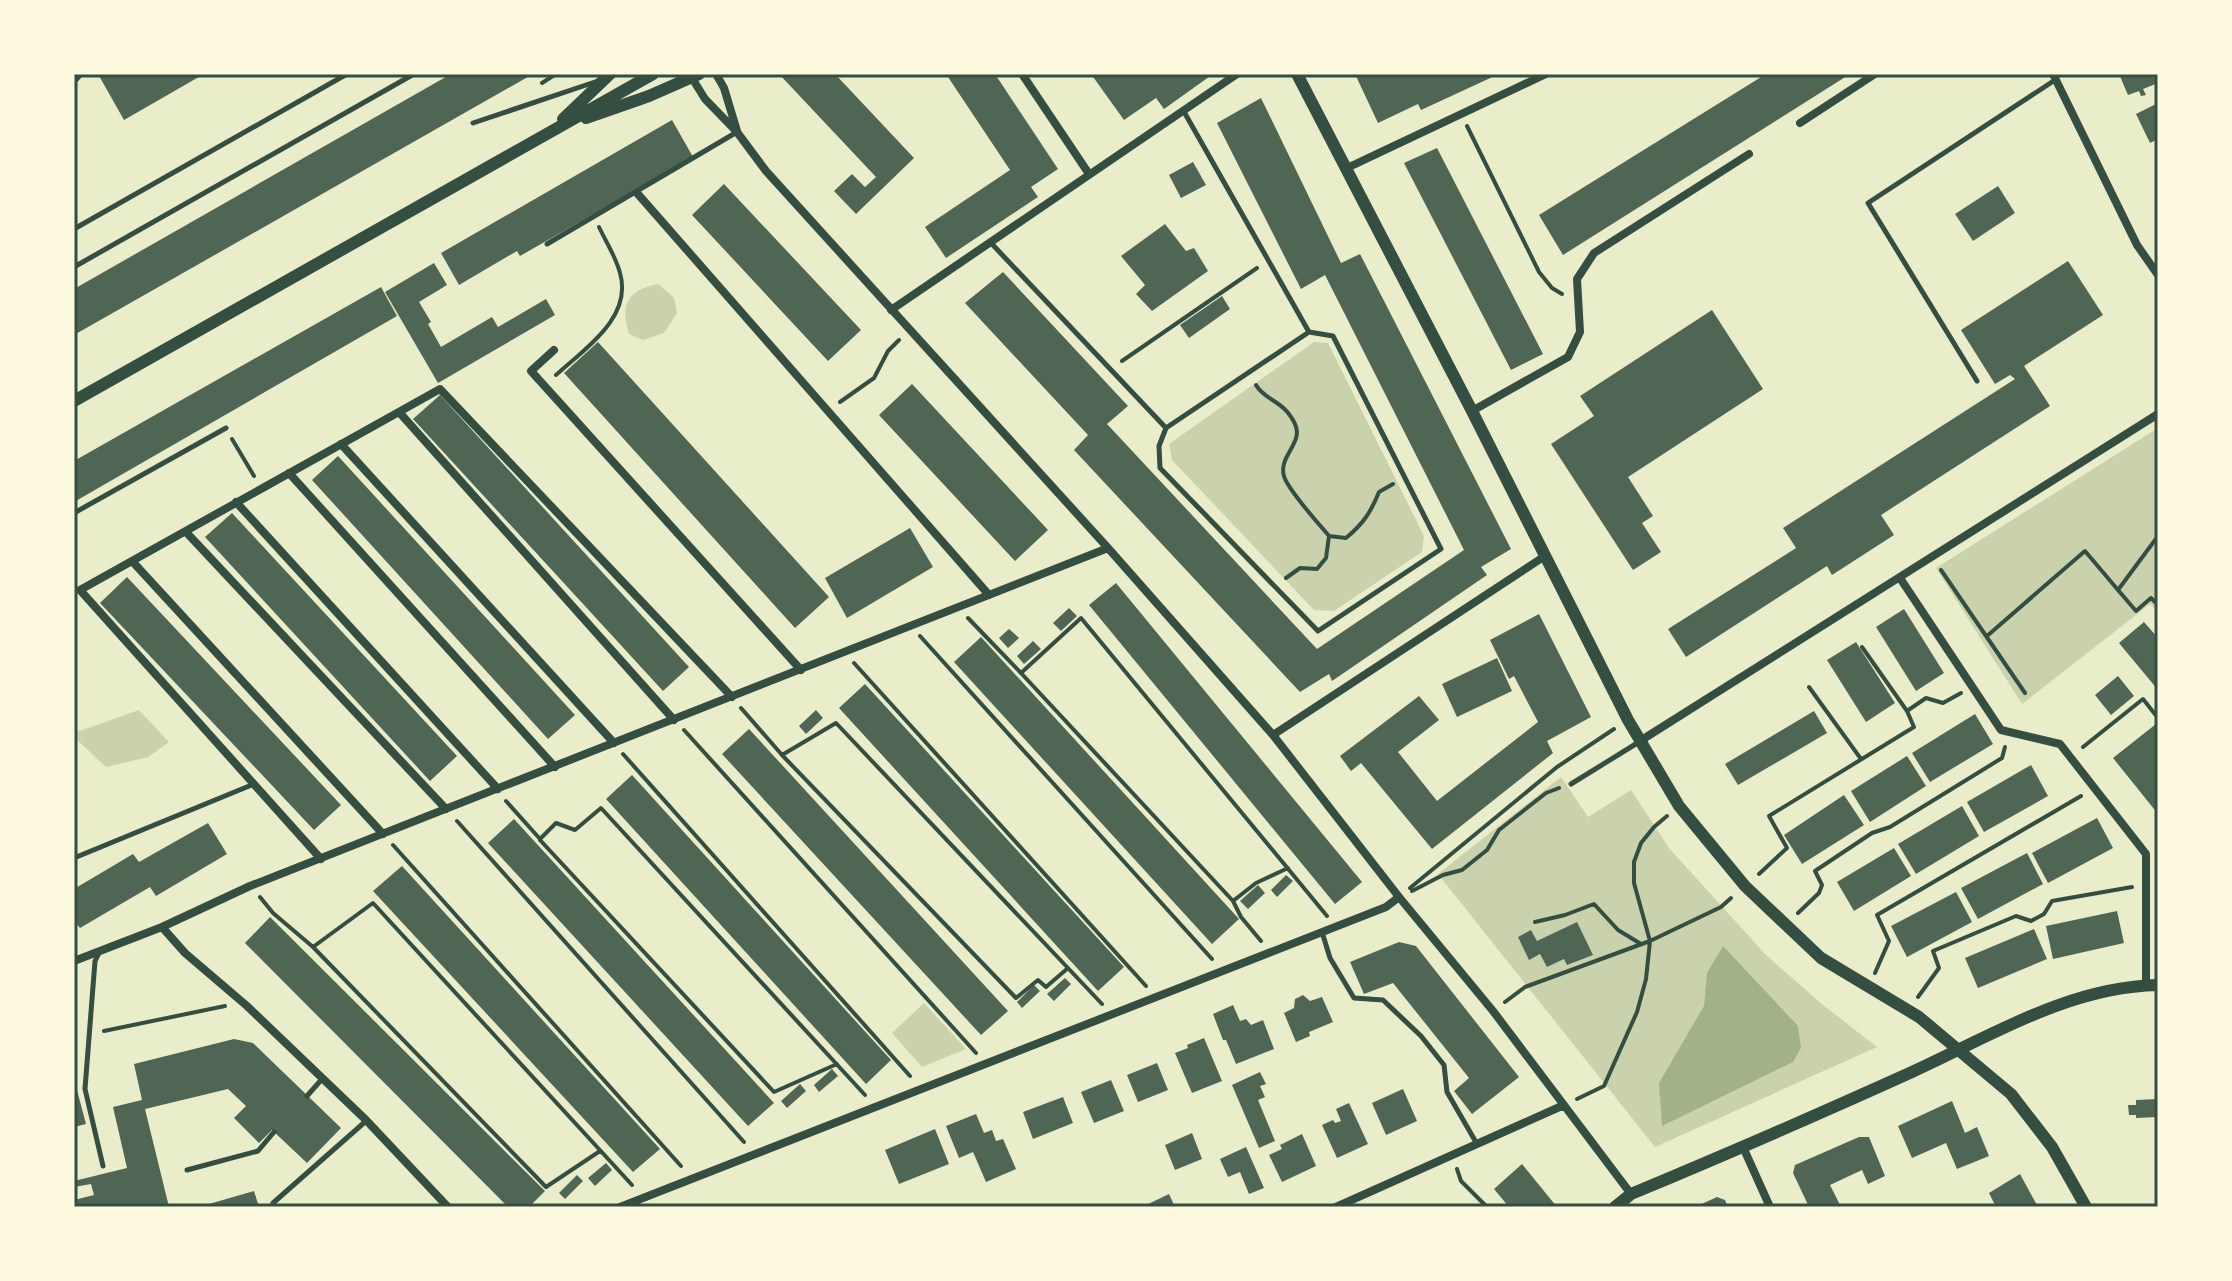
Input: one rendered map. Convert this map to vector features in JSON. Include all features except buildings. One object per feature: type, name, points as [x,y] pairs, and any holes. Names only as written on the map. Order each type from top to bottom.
[{"type":"street","points":[[74,401],[653,74]]},
{"type":"street","points":[[716,74],[724,88],[737,132]]},
{"type":"street","points":[[1022,74],[1089,174]]},
{"type":"street","points":[[891,310],[1237,74]]},
{"type":"street","points":[[1297,74],[1628,720],[1679,806],[1745,886],[1821,958],[1908,1010],[1959,1048],[2011,1094],[2052,1147],[2086,1207]]},
{"type":"street","points":[[1347,168],[1546,74]]},
{"type":"street","points":[[1800,123],[1875,74]]},
{"type":"street","points":[[553,130],[695,76],[705,99],[737,132],[766,171],[1273,735],[1399,897],[1493,1011],[1631,1194]]},
{"type":"street","points":[[553,130],[606,77]]},
{"type":"street","points":[[2054,77],[2137,245],[2158,275]]},
{"type":"street","points":[[1472,411],[1568,357],[1580,332],[1577,279],[1594,253],[1749,154]]},
{"type":"street","points":[[637,193],[989,595]]},
{"type":"street","points":[[554,350],[531,371],[801,670]]},
{"type":"street","points":[[321,859],[77,587],[186,532],[440,389],[732,697]]},
{"type":"street","points":[[399,412],[674,720]]},
{"type":"street","points":[[1640,741],[2158,414]]},
{"type":"street","points":[[341,444],[614,743]]},
{"type":"street","points":[[289,473],[555,767]]},
{"type":"street","points":[[236,502],[498,789]]},
{"type":"street","points":[[186,532],[446,809]]},
{"type":"street","points":[[74,961],[162,927],[250,886],[1108,548]]},
{"type":"street","points":[[1273,735],[1545,556]]},
{"type":"street","points":[[132,561],[383,834]]},
{"type":"street","points":[[1615,1207],[1631,1194],[1915,1071],[2012,1022],[2078,999],[2152,985],[2146,854],[2060,744],[2001,730],[1900,578]]},
{"type":"street","points":[[620,1207],[1387,906],[1399,897]]},
{"type":"street","points":[[162,927],[185,953],[247,1006],[366,1120],[448,1207]]},
{"type":"street","points":[[1336,1207],[1564,1105]]},
{"type":"street","points":[[1743,1147],[1770,1207]]},
{"type":"lane","points":[[74,82],[81,74]]},
{"type":"lane","points":[[74,229],[347,74]]},
{"type":"lane","points":[[74,267],[414,74]]},
{"type":"lane","points":[[473,123],[606,77]]},
{"type":"lane","points":[[1977,381],[1868,203],[2054,77]]},
{"type":"lane","points":[[1183,110],[1309,332]]},
{"type":"lane","points":[[547,244],[737,132]]},
{"type":"lane","points":[[991,242],[1166,428]]},
{"type":"lane","points":[[1309,332],[1333,336],[1441,549],[1318,631],[1160,468],[1159,446],[1166,428],[1309,332]]},
{"type":"lane","points":[[74,513],[226,428]]},
{"type":"lane","points":[[1571,784],[1640,741]]},
{"type":"lane","points":[[74,858],[255,783]]},
{"type":"lane","points":[[1322,931],[1330,958],[1354,998],[1383,1000],[1421,1036],[1444,1065],[1447,1092],[1477,1144]]},
{"type":"lane","points":[[101,951],[95,961],[85,1089],[103,1166]]},
{"type":"lane","points":[[307,1096],[323,1078]]},
{"type":"lane","points":[[273,1203],[366,1120]]},
{"type":"lane","points":[[187,1170],[258,1151],[274,1132]]},
{"type":"path","points":[[1460,113],[1539,272],[1552,288],[1578,303]]},
{"type":"path","points":[[545,385],[610,324],[620,306],[621,275],[595,217]]},
{"type":"path","points":[[1110,369],[1268,261]]},
{"type":"path","points":[[827,410],[874,378],[888,351],[908,329]]},
{"type":"path","points":[[1249,373],[1260,393],[1281,404],[1296,426],[1297,439],[1283,463],[1284,478],[1329,536],[1346,538],[1371,513],[1379,492],[1405,478]]},
{"type":"path","points":[[237,447],[261,488]]},
{"type":"path","points":[[1275,586],[1300,568],[1317,569],[1326,558],[1329,536]]},
{"type":"path","points":[[2118,590],[2158,536]]},
{"type":"path","points":[[1987,636],[2085,551],[2136,611],[2151,598],[2158,605]]},
{"type":"path","points":[[1932,558],[2025,693]]},
{"type":"path","points":[[958,608],[1233,901],[1241,917],[1270,951]]},
{"type":"path","points":[[1021,673],[1081,618],[1335,926]]},
{"type":"path","points":[[910,626],[1221,970]]},
{"type":"path","points":[[1493,1011],[1525,987],[1650,941],[1721,907],[1787,848],[1769,816],[1914,727],[1907,711],[1862,647]]},
{"type":"path","points":[[844,652],[1156,997]]},
{"type":"path","points":[[1907,711],[1926,698],[1943,703],[1973,686]]},
{"type":"path","points":[[1809,687],[1861,759]]},
{"type":"path","points":[[732,697],[782,755],[1016,998],[1038,980],[1046,987],[1068,968]]},
{"type":"path","points":[[2070,757],[2143,699],[2158,718]]},
{"type":"path","points":[[674,720],[985,1064]]},
{"type":"path","points":[[1399,897],[1557,767],[1628,720]]},
{"type":"path","points":[[782,755],[836,723],[1113,1015]]},
{"type":"path","points":[[1785,926],[1819,893],[1822,885],[1815,871],[1872,833],[1890,827],[2002,758],[2009,733]]},
{"type":"path","points":[[614,743],[921,1088]]},
{"type":"path","points":[[1399,897],[1443,875],[1462,870],[1487,850],[1499,830],[1546,793],[1571,784]]},
{"type":"path","points":[[1869,986],[1889,941],[1877,915],[2067,806],[2094,787]]},
{"type":"path","points":[[498,789],[540,839],[774,1092],[837,1064]]},
{"type":"path","points":[[1564,1105],[1604,1086],[1637,1012],[1646,979],[1650,941],[1634,883],[1634,862],[1641,843],[1679,806]]},
{"type":"path","points":[[540,839],[556,823],[575,830],[601,808],[875,1106]]},
{"type":"path","points":[[446,809],[754,1153]]},
{"type":"path","points":[[383,834],[691,1178]]},
{"type":"path","points":[[1233,901],[1256,883],[1288,868]]},
{"type":"path","points":[[250,886],[273,913],[313,947],[546,1187],[600,1151]]},
{"type":"path","points":[[1908,1010],[1939,968],[1933,951],[2016,916],[2031,921],[2044,914],[2052,901],[2122,887],[2147,888]]},
{"type":"path","points":[[313,947],[373,903],[644,1197]]},
{"type":"path","points":[[1535,922],[1594,904],[1618,930],[1641,944]]},
{"type":"path","points":[[88,1034],[217,1006],[247,1006]]},
{"type":"path","points":[[1452,1155],[1461,1181],[1487,1207]]},
{"type":"shaded area","points":[[658,284],[674,298],[677,313],[664,333],[643,340],[629,334],[626,307],[628,300],[639,290]]},
{"type":"shaded area","points":[[1314,342],[1328,343],[1424,536],[1422,552],[1334,611],[1314,610],[1172,460],[1169,444]]},
{"type":"shaded area","points":[[2158,428],[2158,612],[2150,604],[2022,704],[1936,568]]},
{"type":"shaded area","points":[[139,710],[169,742],[148,757],[106,767],[74,737],[74,733]]},
{"type":"shaded area","points":[[1561,777],[1588,817],[1631,790],[1669,848],[1765,954],[1877,1047],[1655,1147],[1438,874]]},
{"type":"shaded area","points":[[1723,946],[1798,1026],[1801,1048],[1793,1062],[1662,1126],[1659,1083],[1704,1006],[1707,973]]},
{"type":"shaded area","points":[[924,1003],[966,1049],[922,1067],[892,1033]]}]
